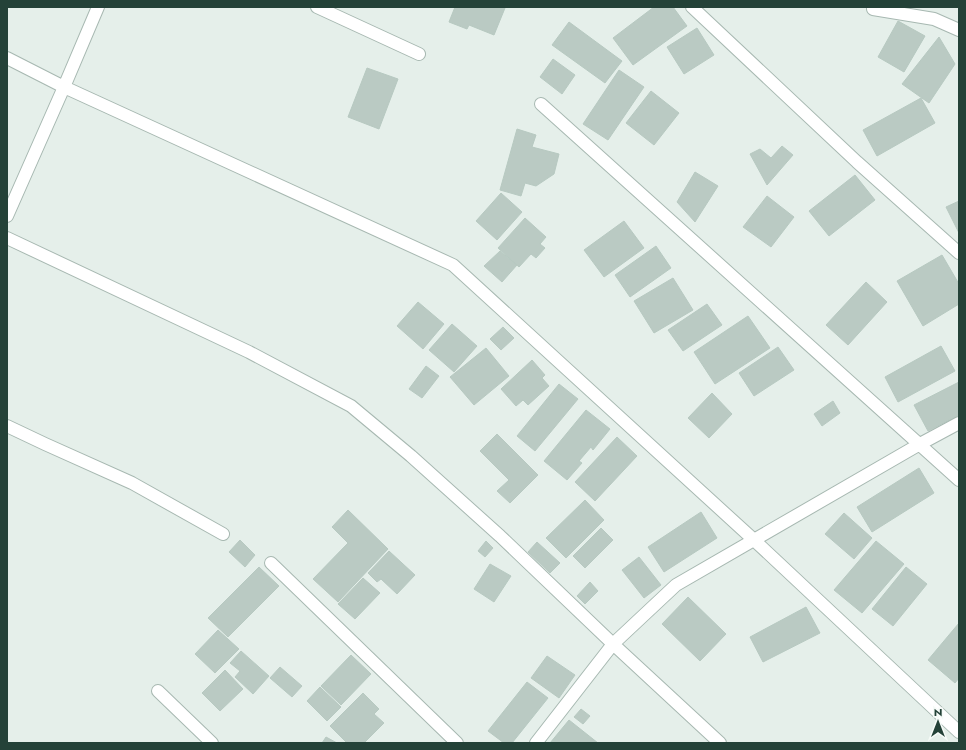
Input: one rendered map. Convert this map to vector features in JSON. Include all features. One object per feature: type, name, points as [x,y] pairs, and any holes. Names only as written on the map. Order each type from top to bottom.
[{"type":"street","points":[[7,216],[98,7]]},
{"type":"street","points":[[317,7],[419,54]]},
{"type":"street","points":[[692,7],[857,162],[959,254]]},
{"type":"street","points":[[873,9],[934,19],[959,30]]},
{"type":"street","points":[[7,58],[64,87],[453,265],[754,540],[959,732]]},
{"type":"street","points":[[541,104],[959,480]]},
{"type":"street","points":[[7,238],[249,352],[351,406],[411,456],[500,536],[613,644],[720,743]]},
{"type":"street","points":[[536,743],[613,644],[676,585],[959,423]]},
{"type":"street","points":[[7,426],[132,483],[223,534]]},
{"type":"street","points":[[271,563],[457,743]]},
{"type":"street","points":[[158,691],[212,743]]},
{"type":"building","points":[[455,7],[505,8],[494,35],[469,25],[467,29],[449,22]]},
{"type":"building","points":[[654,7],[673,7],[687,26],[633,65],[613,38]]},
{"type":"building","points":[[898,21],[925,36],[904,72],[878,57]]},
{"type":"building","points":[[569,22],[622,61],[605,83],[552,45]]},
{"type":"building","points":[[697,28],[714,55],[684,74],[667,47]]},
{"type":"building","points":[[939,37],[955,64],[929,103],[902,84]]},
{"type":"building","points":[[553,59],[575,75],[562,94],[540,77]]},
{"type":"building","points":[[367,68],[398,79],[379,129],[348,117]]},
{"type":"building","points":[[619,70],[644,87],[608,140],[583,124]]},
{"type":"building","points":[[651,91],[679,113],[654,145],[626,123]]},
{"type":"building","points":[[921,98],[935,123],[877,156],[863,130]]},
{"type":"building","points":[[517,129],[536,135],[532,147],[559,154],[554,174],[536,186],[525,183],[521,196],[500,190]]},
{"type":"building","points":[[782,146],[793,155],[767,185],[750,154],[760,149],[771,158]]},
{"type":"building","points":[[695,172],[718,186],[695,222],[677,202]]},
{"type":"building","points":[[855,175],[875,200],[829,236],[809,211]]},
{"type":"building","points":[[501,193],[522,212],[497,240],[476,221]]},
{"type":"building","points":[[767,196],[794,217],[771,247],[743,227]]},
{"type":"building","points":[[959,201],[959,233],[946,207]]},
{"type":"building","points":[[525,218],[546,237],[540,244],[545,248],[536,258],[531,254],[519,267],[498,248]]},
{"type":"building","points":[[624,221],[644,248],[604,277],[584,250]]},
{"type":"building","points":[[656,246],[671,268],[630,297],[615,275]]},
{"type":"building","points":[[500,251],[517,265],[502,282],[484,266]]},
{"type":"building","points":[[942,255],[959,284],[959,304],[923,326],[897,281]]},
{"type":"building","points":[[673,278],[693,310],[654,333],[634,301]]},
{"type":"building","points":[[866,282],[887,302],[848,345],[826,325]]},
{"type":"building","points":[[418,302],[444,324],[423,349],[397,326]]},
{"type":"building","points":[[707,304],[722,325],[683,351],[668,330]]},
{"type":"building","points":[[748,316],[770,348],[715,384],[694,352]]},
{"type":"building","points":[[452,324],[477,346],[454,372],[429,350]]},
{"type":"building","points":[[503,327],[514,338],[501,350],[490,339]]},
{"type":"building","points":[[941,346],[955,371],[898,402],[885,377]]},
{"type":"building","points":[[778,347],[794,370],[754,396],[739,373]]},
{"type":"building","points":[[486,348],[509,376],[474,405],[450,377]]},
{"type":"building","points":[[532,360],[545,375],[542,378],[549,386],[528,405],[523,400],[516,406],[501,389]]},
{"type":"building","points":[[426,366],[439,376],[422,398],[409,389]]},
{"type":"building","points":[[959,382],[959,415],[928,431],[914,405]]},
{"type":"building","points":[[559,384],[578,399],[535,451],[517,436]]},
{"type":"building","points":[[712,393],[732,414],[709,438],[688,418]]},
{"type":"building","points":[[833,401],[840,413],[822,426],[814,414]]},
{"type":"building","points":[[586,410],[610,429],[593,450],[591,447],[579,461],[582,463],[567,480],[544,461]]},
{"type":"building","points":[[497,434],[538,475],[510,503],[497,491],[509,480],[480,451]]},
{"type":"building","points":[[617,437],[637,456],[595,501],[575,482]]},
{"type":"building","points":[[919,468],[934,493],[872,532],[857,507]]},
{"type":"building","points":[[585,500],[604,520],[566,558],[546,538]]},
{"type":"building","points":[[348,510],[388,549],[338,602],[313,579],[348,543],[332,527]]},
{"type":"building","points":[[701,512],[717,538],[664,572],[648,547]]},
{"type":"building","points":[[844,513],[872,538],[854,559],[825,534]]},
{"type":"building","points":[[601,528],[613,540],[585,568],[573,556]]},
{"type":"building","points":[[240,540],[255,555],[245,567],[229,552]]},
{"type":"building","points":[[486,541],[493,548],[485,557],[478,551]]},
{"type":"building","points":[[876,541],[904,564],[862,613],[834,590]]},
{"type":"building","points":[[537,542],[560,563],[550,573],[528,552]]},
{"type":"building","points":[[389,551],[415,575],[397,594],[381,579],[377,582],[368,573]]},
{"type":"building","points":[[639,557],[661,585],[644,598],[622,570]]},
{"type":"building","points":[[490,564],[511,576],[494,602],[474,589]]},
{"type":"building","points":[[259,567],[279,586],[228,637],[208,618]]},
{"type":"building","points":[[906,567],[927,584],[893,626],[872,609]]},
{"type":"building","points":[[363,578],[380,593],[355,619],[338,604]]},
{"type":"building","points":[[590,582],[598,591],[585,604],[577,596]]},
{"type":"building","points":[[688,597],[726,634],[700,661],[662,624]]},
{"type":"building","points":[[806,607],[820,633],[763,662],[750,637]]},
{"type":"building","points":[[959,623],[959,678],[955,683],[928,660]]},
{"type":"building","points":[[218,630],[239,649],[215,673],[195,654]]},
{"type":"building","points":[[241,651],[269,676],[253,694],[235,677],[240,671],[230,663]]},
{"type":"building","points":[[351,655],[371,674],[341,705],[321,686]]},
{"type":"building","points":[[547,656],[575,675],[559,698],[531,678]]},
{"type":"building","points":[[280,667],[302,686],[292,697],[270,678]]},
{"type":"building","points":[[225,670],[243,689],[220,711],[202,693]]},
{"type":"building","points":[[527,682],[548,698],[512,743],[504,743],[488,731]]},
{"type":"building","points":[[320,687],[341,707],[327,721],[307,701]]},
{"type":"building","points":[[363,693],[379,709],[374,714],[384,723],[364,743],[347,743],[330,726]]},
{"type":"building","points":[[581,709],[590,716],[583,724],[574,717]]},
{"type":"building","points":[[569,720],[598,743],[550,743]]},
{"type":"building","points":[[326,737],[337,743],[322,743]]}]
